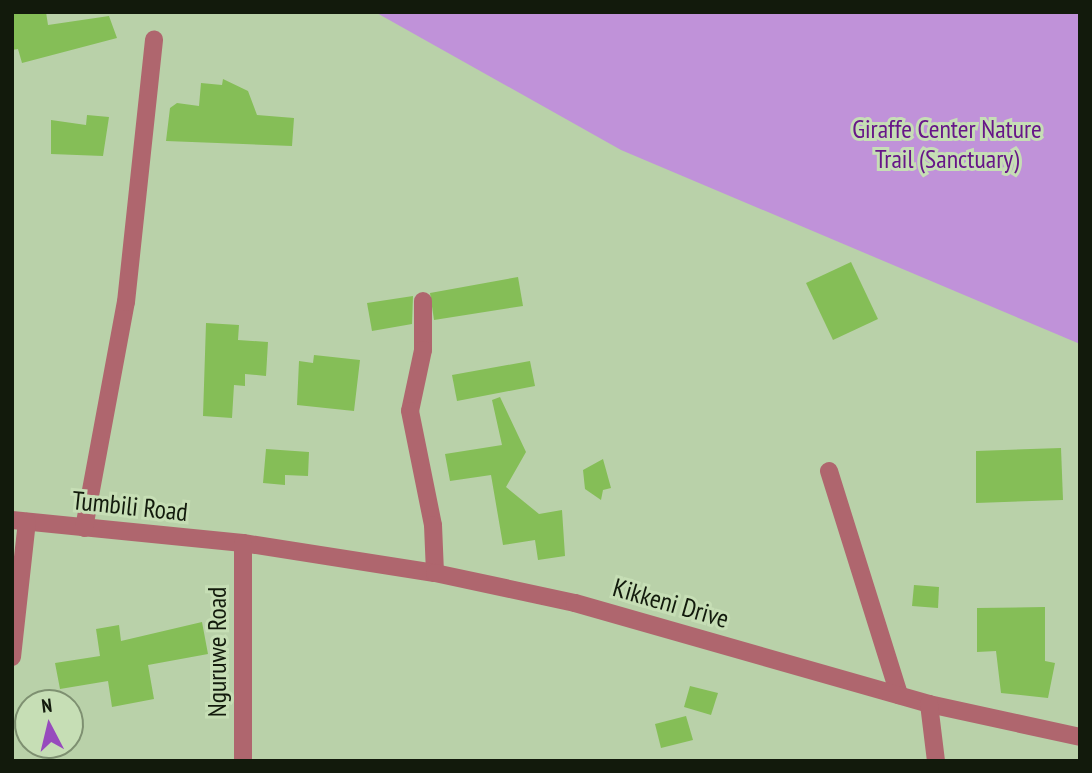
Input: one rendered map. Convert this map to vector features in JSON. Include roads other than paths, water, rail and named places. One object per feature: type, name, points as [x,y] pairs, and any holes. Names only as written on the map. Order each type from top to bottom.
[{"type":"street","points":[[84,528],[126,302],[154,39]]},
{"type":"street","points":[[423,300],[423,350],[410,411],[433,525],[435,573]]},
{"type":"street","points":[[829,471],[899,695]]},
{"type":"street","points":[[12,657],[20,521]]},
{"type":"street","name":"Tumbili Road","points":[[20,521],[243,543]]},
{"type":"street","name":"Kikkeni Drive","points":[[243,543],[435,573],[575,603],[929,704],[1080,737]]},
{"type":"street","name":"Nguruwe Road","points":[[243,543],[243,761]]},
{"type":"street","points":[[929,704],[936,761]]},
{"type":"park label","name":"Giraffe Center Nature Trail (Sanctuary)","points":[[947,144]]}]
